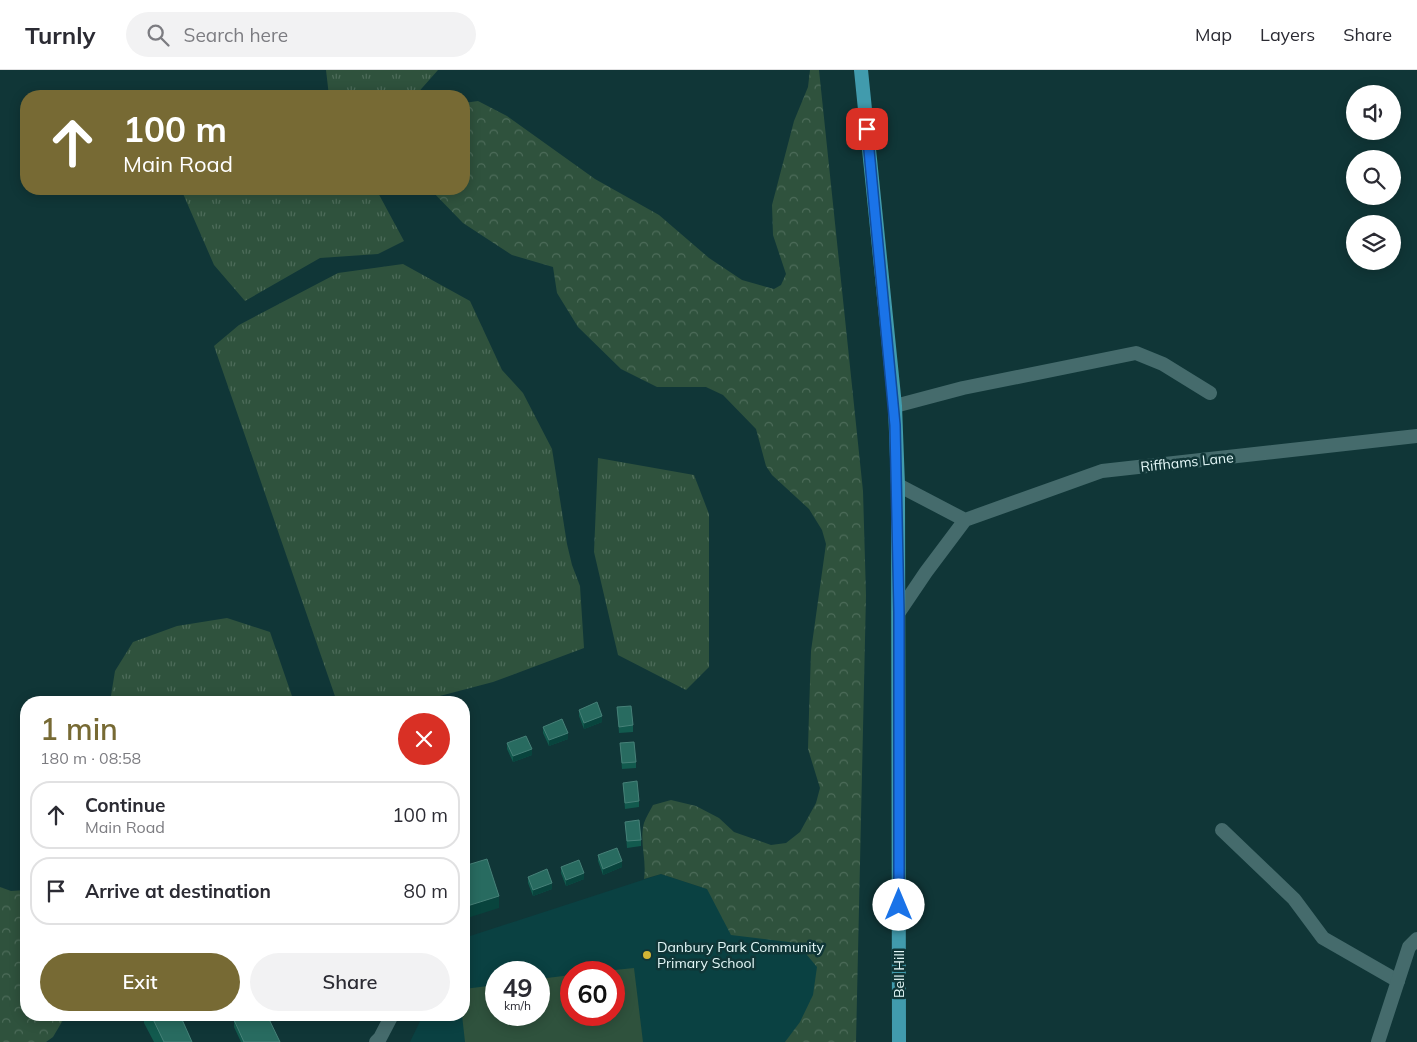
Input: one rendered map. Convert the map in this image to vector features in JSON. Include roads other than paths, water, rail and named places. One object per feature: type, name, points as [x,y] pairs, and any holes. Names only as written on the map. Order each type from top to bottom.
[{"type":"main road","name":"Bell Hill","points":[[861,70],[894,406],[898,485],[899,1042]]},
{"type":"street","points":[[894,406],[963,388],[1136,353],[1163,364],[1210,393]]},
{"type":"street","name":"Riffhams Lane","points":[[965,520],[1102,472],[1417,436]]},
{"type":"street","points":[[898,485],[965,520],[899,612]]},
{"type":"street","points":[[1222,830],[1294,899],[1323,938],[1398,981]]},
{"type":"street","points":[[1378,1042],[1408,947],[1417,940]]},
{"type":"street","points":[[376,1042],[389,1021]]},
{"type":"place","name":"Danbury Park Community Primary School","points":[[647,955]]}]
